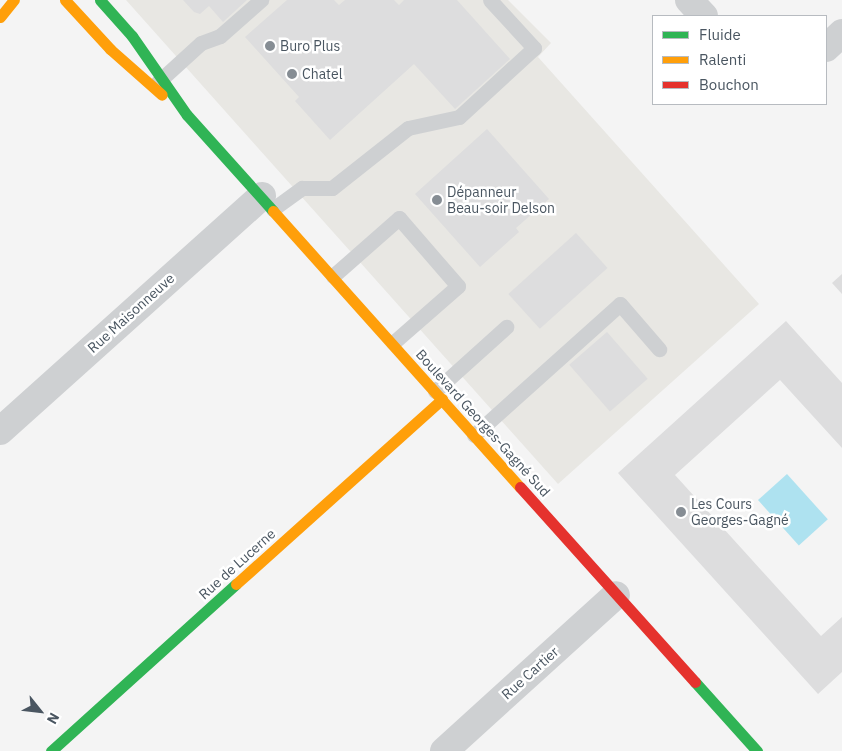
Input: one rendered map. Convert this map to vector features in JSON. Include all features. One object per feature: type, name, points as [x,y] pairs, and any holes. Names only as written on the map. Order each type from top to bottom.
[{"type":"street","points":[[0,17],[14,0]]},
{"type":"street","name":"Boulevard Georges-Gagné Sud","points":[[65,0],[110,49],[157,83],[268,202],[616,595],[757,751]]},
{"type":"street","points":[[689,0],[703,15]]},
{"type":"street","name":"Boulevard Georges-Gagné Sud","points":[[108,3],[157,83]]},
{"type":"street","points":[[827,47],[842,33]]},
{"type":"street","name":"Rue Maisonneuve","points":[[0,431],[268,202]]},
{"type":"street","name":"Rue de Lucerne","points":[[51,751],[439,395]]},
{"type":"street","name":"Rue Cartier","points":[[444,751],[616,595]]},
{"type":"lane","points":[[157,83],[202,43],[220,36],[262,0]]},
{"type":"lane","points":[[268,202],[302,188],[332,188],[408,128],[459,117],[534,48],[490,0]]},
{"type":"lane","points":[[333,276],[399,218],[458,286],[393,343]]},
{"type":"lane","points":[[474,435],[620,304],[660,349]]},
{"type":"lane","points":[[439,395],[506,327]]},
{"type":"shaded area","points":[[126,0],[508,0],[551,43],[538,57],[759,304],[558,484]]},
{"type":"water","points":[[787,474],[828,519],[799,545],[758,500]]},
{"type":"building","points":[[183,0],[247,0],[223,22],[209,6],[200,14],[194,12]]},
{"type":"building","points":[[287,0],[334,0],[339,5],[345,0],[394,0],[399,5],[404,0],[457,0],[510,59],[455,109],[414,64],[330,140],[295,101],[299,97],[245,37]]},
{"type":"building","points":[[487,129],[549,199],[516,228],[519,232],[480,267],[415,194]]},
{"type":"building","points":[[576,233],[607,268],[540,329],[508,294]]},
{"type":"building","points":[[842,274],[842,294],[832,283]]},
{"type":"building","name":"Les Cours Georges-Gagné","points":[[786,321],[842,383],[842,448],[780,380],[675,475],[821,636],[842,617],[842,672],[818,694],[618,473]]},
{"type":"building","points":[[607,332],[648,379],[610,412],[569,365]]},
{"type":"traffic: fast","points":[[100,0],[132,36],[187,115],[273,211]]},
{"type":"traffic: fast","points":[[51,751],[236,584]]},
{"type":"traffic: fast","points":[[695,682],[757,751]]},
{"type":"traffic: slow","points":[[0,17],[14,0]]},
{"type":"traffic: slow","points":[[65,0],[110,49],[162,95]]},
{"type":"traffic: slow","points":[[273,211],[520,487]]},
{"type":"traffic: slow","points":[[236,584],[442,399]]},
{"type":"traffic: jam","points":[[520,487],[695,682]]},
{"type":"place","name":"Buro Plus","points":[[270,46]]},
{"type":"place","name":"Chatel","points":[[292,74]]},
{"type":"place","name":"Dépanneur Beau-soir Delson","points":[[437,200]]},
{"type":"place","name":"Les Cours Georges-Gagné","points":[[681,512]]}]
